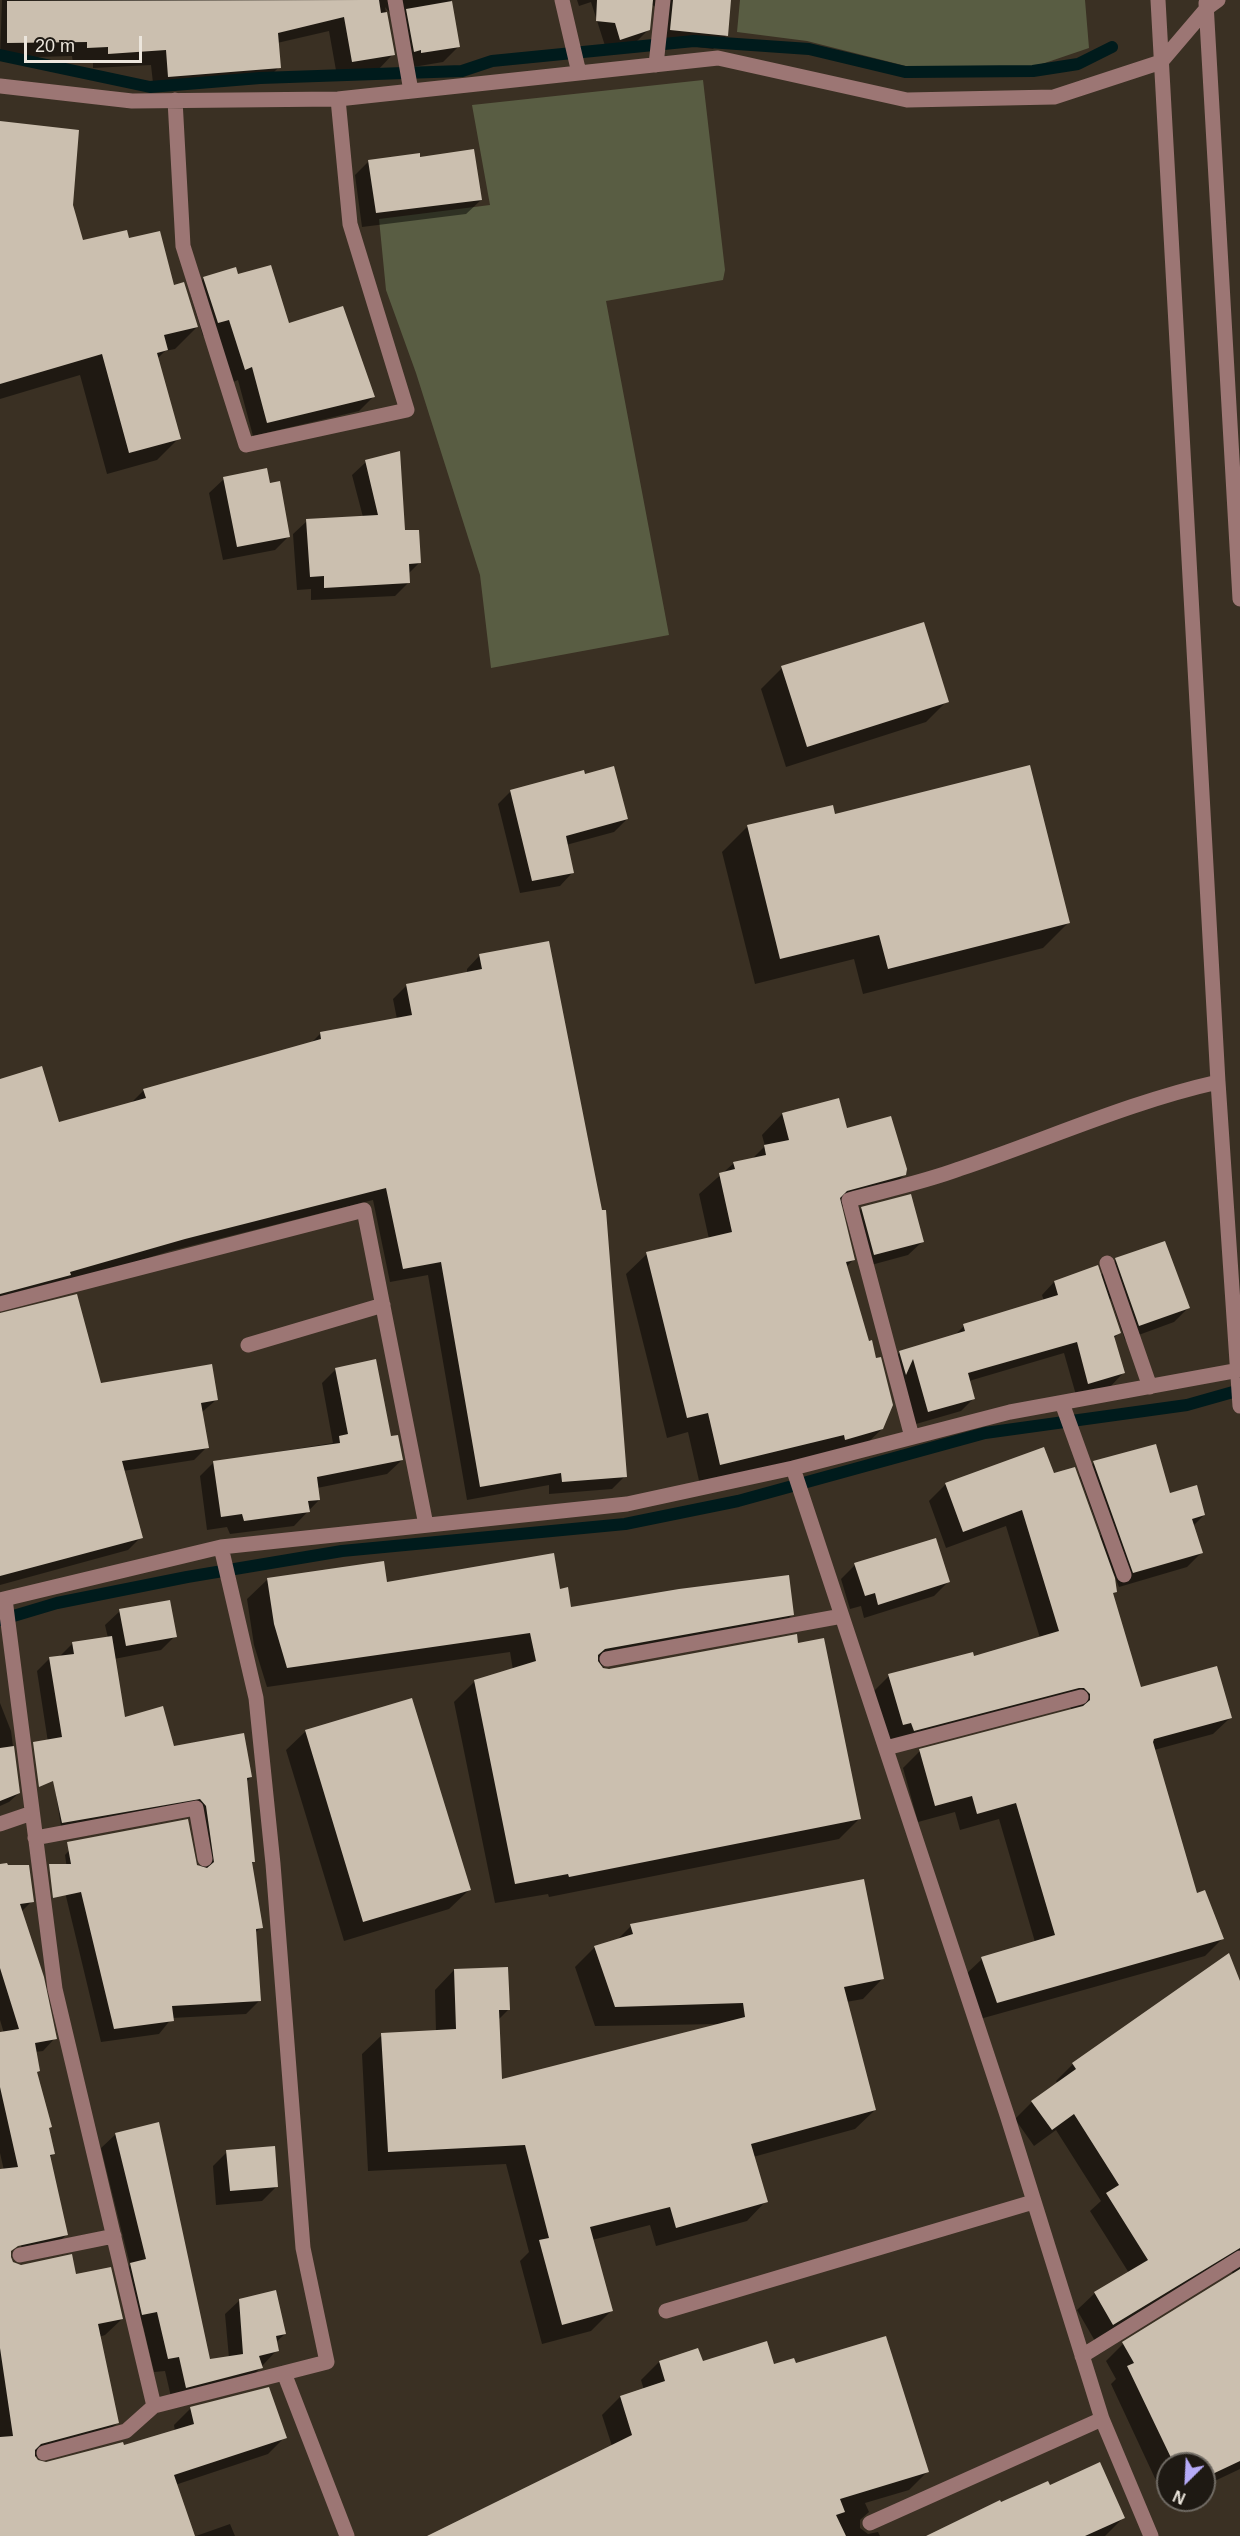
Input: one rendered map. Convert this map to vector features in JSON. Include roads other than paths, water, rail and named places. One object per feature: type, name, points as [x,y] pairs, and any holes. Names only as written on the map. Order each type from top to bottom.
[{"type":"street","points":[[395,0],[411,91]]},
{"type":"street","points":[[562,0],[579,73]]},
{"type":"street","points":[[656,65],[663,0]]},
{"type":"street","points":[[1158,0],[1218,1082],[1240,1406]]},
{"type":"street","points":[[0,86],[132,101],[338,99],[718,58],[907,100],[1054,97],[1161,62],[1210,3]]},
{"type":"street","points":[[1210,3],[1240,599]]},
{"type":"street","points":[[175,100],[183,246],[246,445],[407,410],[350,224],[338,99]]},
{"type":"street","points":[[912,1437],[849,1200],[958,1170],[1070,1127],[1174,1092],[1218,1082]]},
{"type":"street","points":[[0,1304],[364,1210],[426,1525]]},
{"type":"street","points":[[1107,1263],[1150,1387]]},
{"type":"street","points":[[248,1345],[382,1305]]},
{"type":"street","points":[[154,2406],[55,1989],[2,1599],[221,1547],[627,1504],[793,1468],[1010,1412],[1239,1371]]},
{"type":"street","points":[[1062,1403],[1124,1575]]},
{"type":"street","points":[[793,1468],[886,1748],[1102,2419],[1151,2536]]},
{"type":"street","points":[[44,2453],[126,2431],[154,2406],[327,2362],[303,2248],[273,1864],[256,1698],[221,1547]]},
{"type":"street","points":[[607,1659],[842,1616]]},
{"type":"street","points":[[886,1748],[1081,1697]]},
{"type":"street","points":[[35,1838],[196,1808],[205,1859]]},
{"type":"street","points":[[0,1824],[32,1813]]},
{"type":"street","points":[[666,2312],[1033,2202]]},
{"type":"street","points":[[20,2255],[114,2236]]},
{"type":"street","points":[[1082,2356],[1240,2258]]},
{"type":"street","points":[[284,2373],[347,2536]]},
{"type":"street","points":[[870,2523],[1102,2419]]},
{"type":"waterway","points":[[0,55],[150,87],[260,78],[462,71],[492,61],[694,41],[809,49],[905,72],[1033,71],[1078,64],[1112,47]]},
{"type":"waterway","points":[[0,1620],[57,1603],[187,1577],[342,1551],[625,1524],[738,1501],[985,1433],[1187,1405],[1240,1390]]}]
